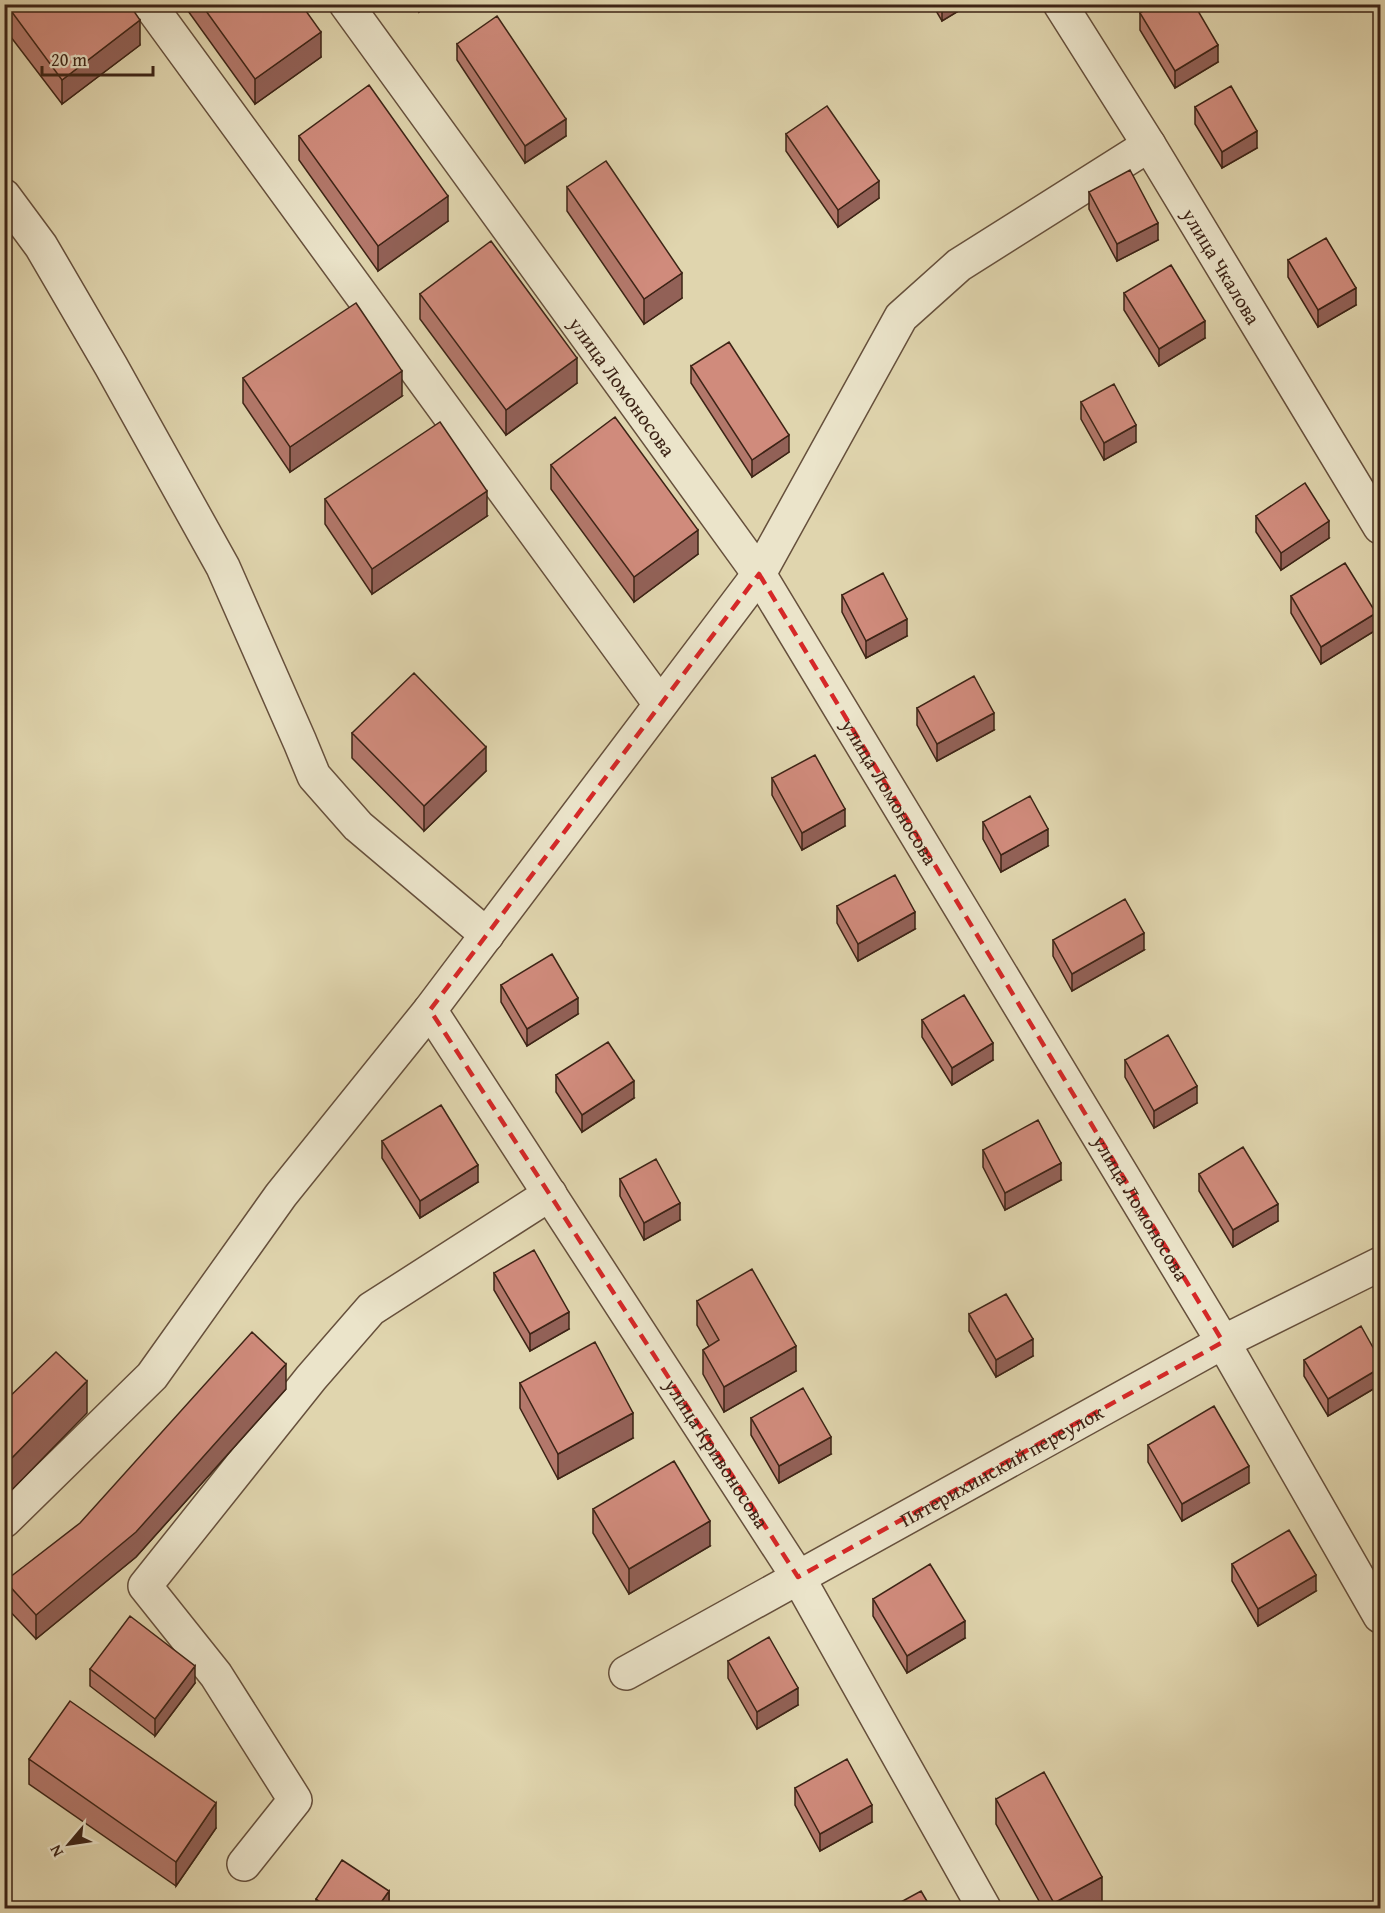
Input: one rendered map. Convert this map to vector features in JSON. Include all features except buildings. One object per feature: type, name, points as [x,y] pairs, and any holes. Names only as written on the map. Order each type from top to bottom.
[{"type":"street","points":[[149,4],[660,704]]},
{"type":"street","name":"улица Ломоносова","points":[[346,4],[759,574],[1223,1342],[1380,1616]]},
{"type":"street","name":"улица Чкалова","points":[[1060,4],[1149,145],[1380,527]]},
{"type":"street","points":[[4,1521],[152,1376],[281,1195],[430,1010],[759,574],[901,317],[959,265],[1149,145]]},
{"type":"street","points":[[4,196],[41,246],[111,366],[222,567],[314,776],[358,826],[487,935]]},
{"type":"street","name":"улица Кривоносова","points":[[430,1010],[798,1577],[984,1908]]},
{"type":"street","points":[[244,1864],[295,1800],[216,1675],[145,1586],[311,1378],[371,1309],[550,1194]]},
{"type":"street","name":"Пятерихинский переулок","points":[[626,1673],[1223,1342],[1380,1264]]},
{"type":"highlighted area","points":[[759,574],[1223,1342],[798,1577],[430,1010]]}]
